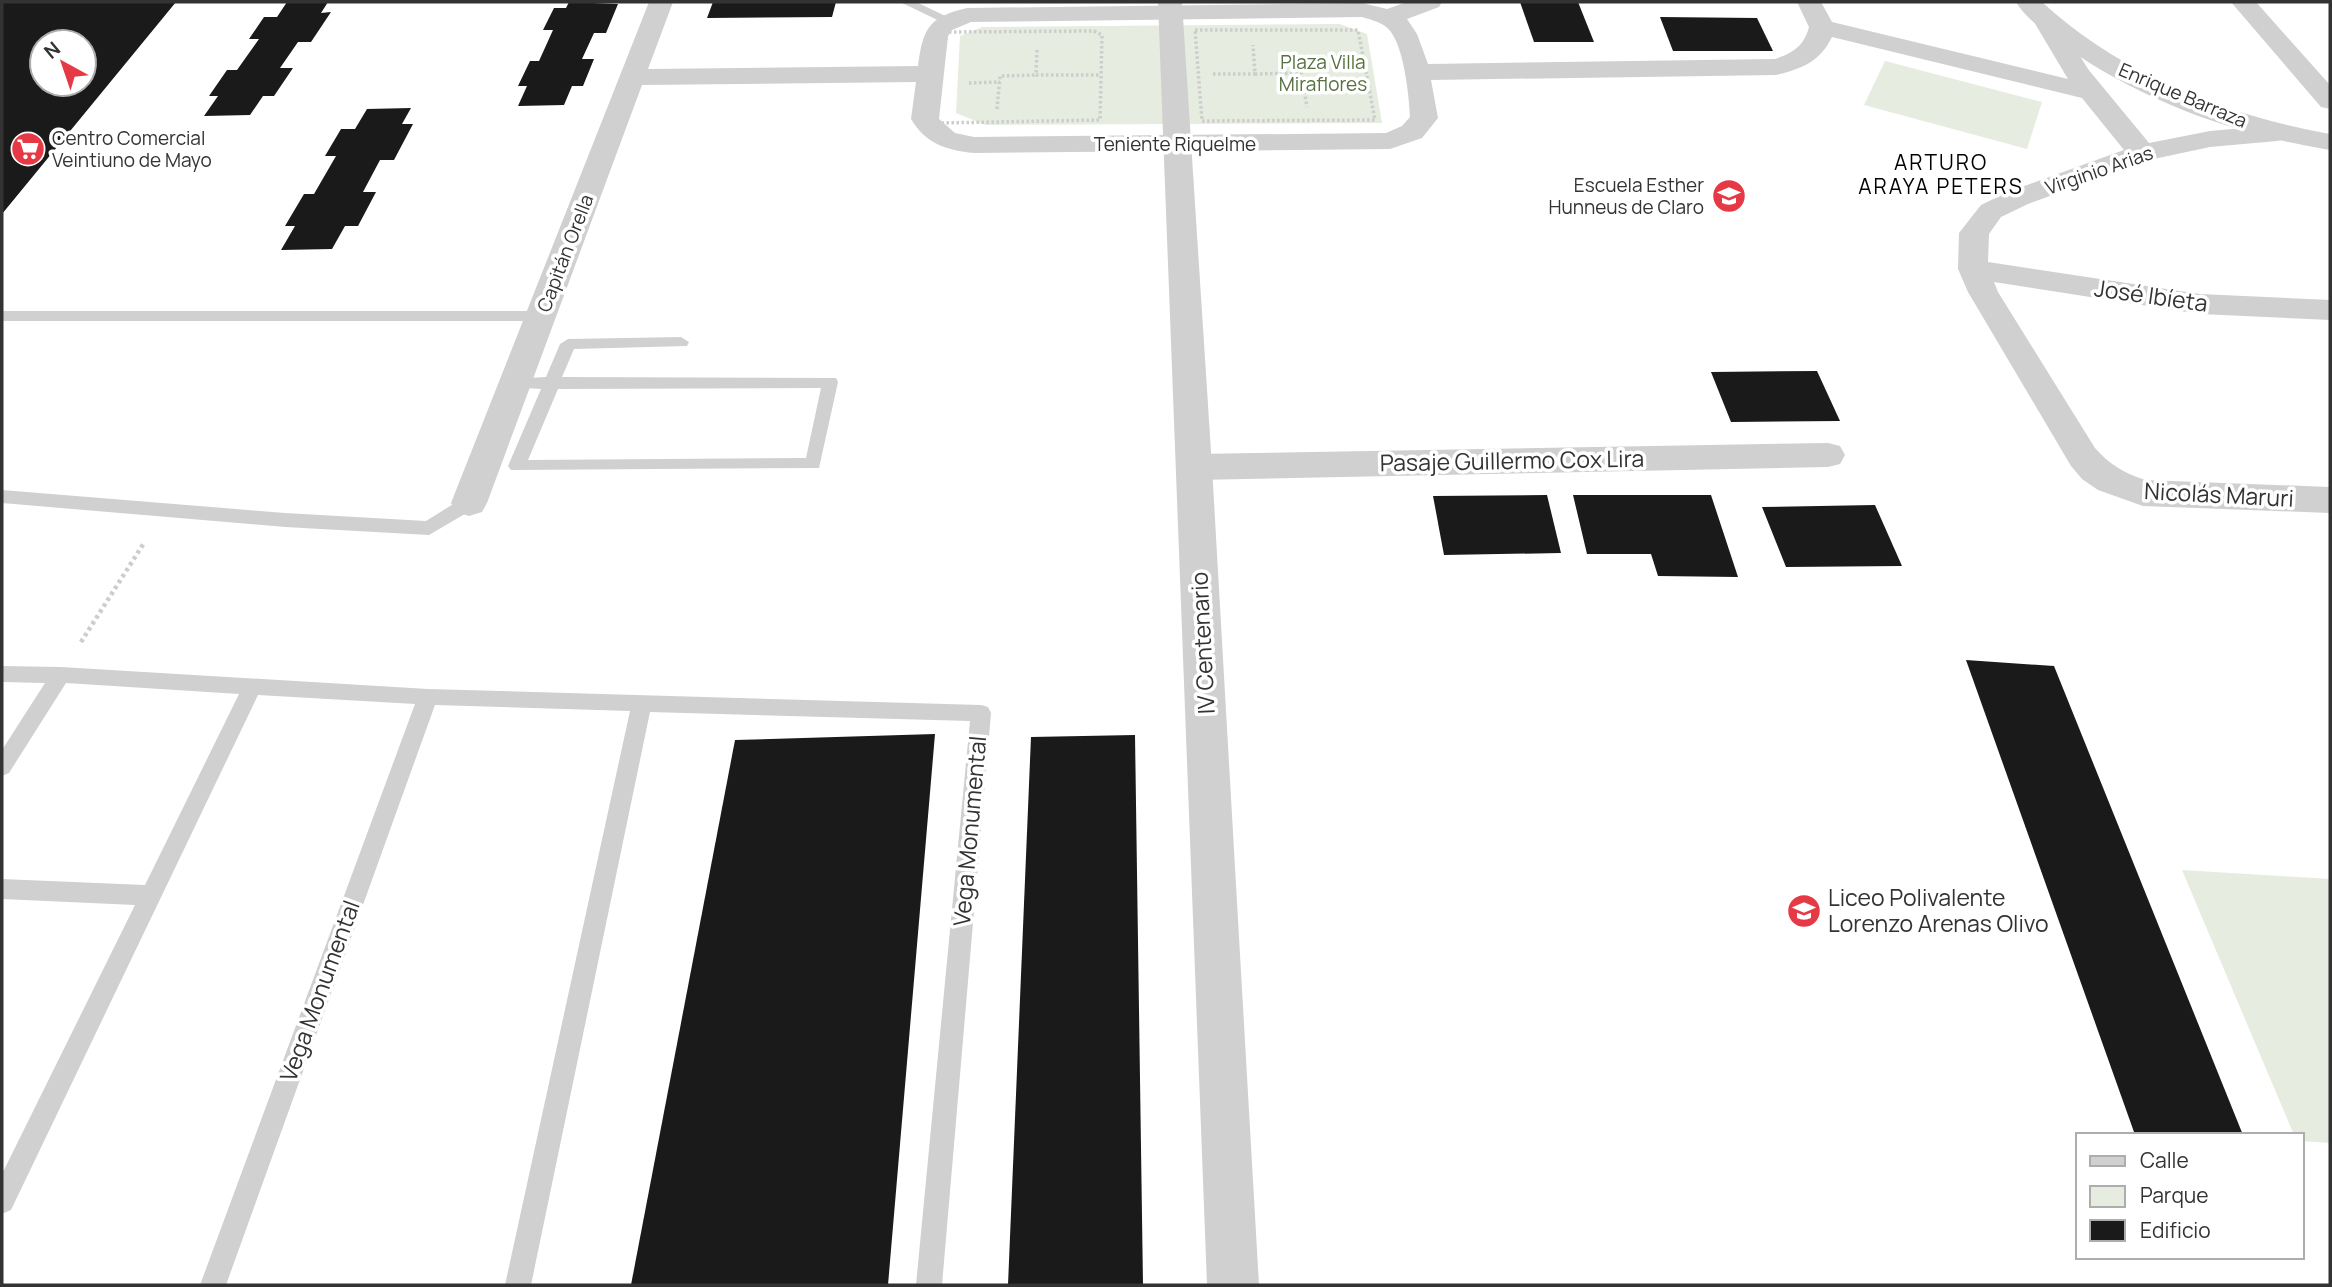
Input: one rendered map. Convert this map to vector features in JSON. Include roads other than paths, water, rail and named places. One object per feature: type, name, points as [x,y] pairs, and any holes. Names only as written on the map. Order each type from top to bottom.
[{"type":"street","name":"Capitán Orella","points":[[469,503],[661,2]]},
{"type":"street","points":[[950,21],[977,13],[1170,6],[1347,9],[1388,17],[1430,2]]},
{"type":"street","points":[[1416,72],[1776,67],[1806,56],[1814,48],[1822,27],[1809,2]]},
{"type":"street","name":"Enrique Barraza","points":[[2028,2],[2046,22],[2096,55],[2158,88],[2231,118],[2277,132],[2330,142]]},
{"type":"street","points":[[2242,2],[2330,101]]},
{"type":"street","name":"IV Centenario","points":[[1170,6],[1195,467],[1233,1285]]},
{"type":"street","name":"Teniente Riquelme","points":[[950,21],[935,36],[925,119],[929,128],[948,140],[974,145],[1179,144],[1376,142],[1402,137],[1420,125],[1424,118],[1416,72],[1402,29],[1388,17]]},
{"type":"street","name":"Enrique Barraza","points":[[2046,22],[2065,59],[2089,92],[2142,153]]},
{"type":"street","points":[[1822,27],[2089,92]]},
{"type":"street","points":[[632,77],[929,74]]},
{"type":"street","name":"Virginio Arias","points":[[2110,481],[2094,470],[2083,457],[1983,292],[1973,269],[1973,233],[1991,211],[2018,198],[2142,153],[2210,139],[2277,132]]},
{"type":"street","name":"José Ibíeta","points":[[1973,269],[2200,304],[2330,310]]},
{"type":"street","name":"Pasaje Guillermo Cox Lira","points":[[1195,467],[1828,455]]},
{"type":"street","name":"Nicolás Maruri","points":[[2110,481],[2143,493],[2330,500]]},
{"type":"lane","points":[[906,2],[950,21]]},
{"type":"lane","points":[[2,316],[541,316]]},
{"type":"lane","points":[[515,383],[551,383],[754,382],[830,382],[813,464],[517,466],[551,383],[568,344],[681,342]]},
{"type":"lane","points":[[2,496],[429,528],[469,503]]},
{"type":"lane","name":"Vega Monumental","points":[[2,674],[61,675],[428,697],[981,713],[929,1285]]},
{"type":"lane","points":[[2,767],[61,675]]},
{"type":"lane","points":[[2,1201],[148,895],[252,687]]},
{"type":"lane","name":"Vega Monumental","points":[[213,1285],[428,697]]},
{"type":"lane","points":[[519,1285],[642,704]]},
{"type":"lane","points":[[2,889],[148,895]]},
{"type":"place","name":"Centro Comercial Veintiuno de Mayo","points":[[28,149]]},
{"type":"place","name":"Escuela Esther Hunneus de Claro","points":[[1729,196]]},
{"type":"place","name":"Liceo Polivalente Lorenzo Arenas Olivo","points":[[1804,911]]},
{"type":"district","name":"ARTURO ARAYA PETERS","points":[[1941,175]]},
{"type":"park label","name":"Plaza Villa Miraflores","points":[[1323,73]]}]
